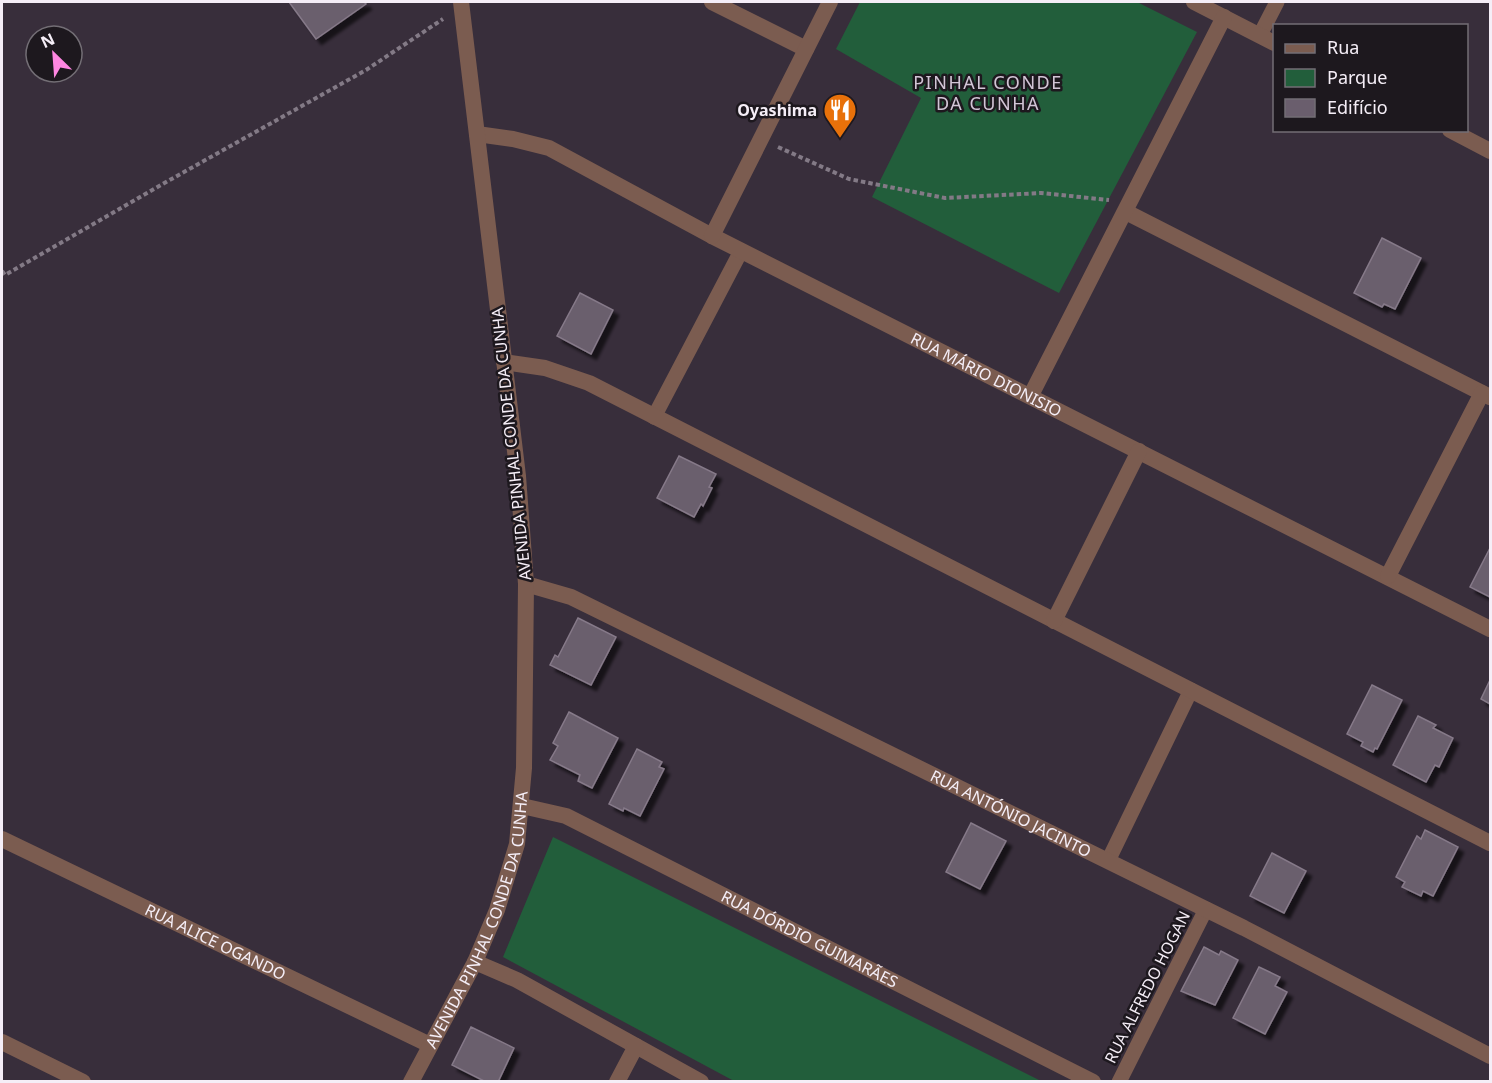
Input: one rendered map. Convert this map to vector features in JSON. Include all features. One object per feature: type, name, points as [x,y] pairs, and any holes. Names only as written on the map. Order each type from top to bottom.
[{"type":"street","points":[[712,2],[806,49]]},
{"type":"street","points":[[712,236],[830,2]]},
{"type":"street","points":[[1194,2],[1267,39]]},
{"type":"street","name":"AVENIDA PINHAL CONDE DA CUNHA","points":[[411,1082],[475,962],[501,898],[517,844],[524,768],[526,584],[518,476],[461,4]]},
{"type":"street","points":[[1031,395],[1224,17]]},
{"type":"street","points":[[1454,132],[1491,151]]},
{"type":"street","name":"RUA MÁRIO DIONISIO","points":[[477,134],[513,139],[549,148],[741,251],[1491,628]]},
{"type":"street","points":[[1128,207],[1486,395],[1388,576]]},
{"type":"street","points":[[504,362],[546,368],[589,383],[1491,843]]},
{"type":"street","points":[[1054,621],[1139,452]]},
{"type":"street","name":"RUA ANTÓNIO JACINTO","points":[[526,584],[571,597],[1206,909],[1491,1056]]},
{"type":"street","name":"RUA DÓRDIO GUIMARÃES","points":[[522,806],[566,816],[1093,1082]]},
{"type":"street","name":"RUA ALICE OGANDO","points":[[2,839],[430,1045]]},
{"type":"street","points":[[475,962],[517,980],[700,1082]]},
{"type":"street","points":[[2,1042],[84,1082]]},
{"type":"street","points":[[617,1082],[636,1046]]},
{"type":"lane","points":[[1267,39],[1277,2]]},
{"type":"lane","points":[[654,417],[741,251]]},
{"type":"lane","points":[[1108,861],[1191,690]]},
{"type":"lane","name":"RUA ALFREDO HOGAN","points":[[1119,1082],[1206,909]]},
{"type":"path","points":[[2,271],[5,275],[366,70],[461,4]]},
{"type":"path","points":[[761,139],[849,179],[945,198],[1041,193],[1128,207]]},
{"type":"green space","points":[[860,2],[1137,2],[1197,32],[1059,293],[872,197],[921,98],[836,49]]},
{"type":"green space","points":[[553,837],[1041,1081],[734,1081],[503,957]]},
{"type":"building","points":[[289,2],[364,2],[366,4],[316,39]]},
{"type":"building","points":[[1382,238],[1421,258],[1395,309],[1384,304],[1382,307],[1354,293]]},
{"type":"building","points":[[580,293],[613,310],[591,354],[557,336]]},
{"type":"building","points":[[679,456],[716,474],[703,506],[701,504],[694,517],[657,498]]},
{"type":"building","points":[[1490,548],[1490,597],[1470,587]]},
{"type":"building","points":[[578,618],[616,637],[591,685],[550,665],[555,655],[558,657]]},
{"type":"building","points":[[1490,680],[1490,704],[1481,699]]},
{"type":"building","points":[[1372,685],[1402,700],[1377,749],[1375,748],[1373,752],[1361,746],[1363,742],[1347,734]]},
{"type":"building","points":[[569,712],[618,738],[592,788],[578,781],[580,775],[550,760],[558,746],[553,743]]},
{"type":"building","points":[[1418,716],[1436,725],[1433,728],[1453,738],[1439,767],[1435,765],[1426,782],[1393,765]]},
{"type":"building","points":[[637,749],[662,762],[659,767],[664,769],[640,816],[609,804]]},
{"type":"building","points":[[971,823],[1006,841],[980,889],[946,872]]},
{"type":"building","points":[[1425,830],[1458,847],[1433,896],[1423,891],[1421,896],[1402,887],[1405,882],[1396,877],[1417,836],[1421,839]]},
{"type":"building","points":[[1272,853],[1306,871],[1284,913],[1250,896]]},
{"type":"building","points":[[1204,947],[1219,955],[1221,951],[1238,960],[1215,1005],[1181,991]]},
{"type":"building","points":[[1259,967],[1280,977],[1275,986],[1287,992],[1265,1034],[1233,1018]]},
{"type":"building","points":[[471,1027],[514,1048],[498,1082],[486,1082],[452,1065]]},
{"type":"place","name":"Oyashima","points":[[840,139]]},
{"type":"district","name":"PINHAL CONDE DA CUNHA","points":[[988,92]]}]
